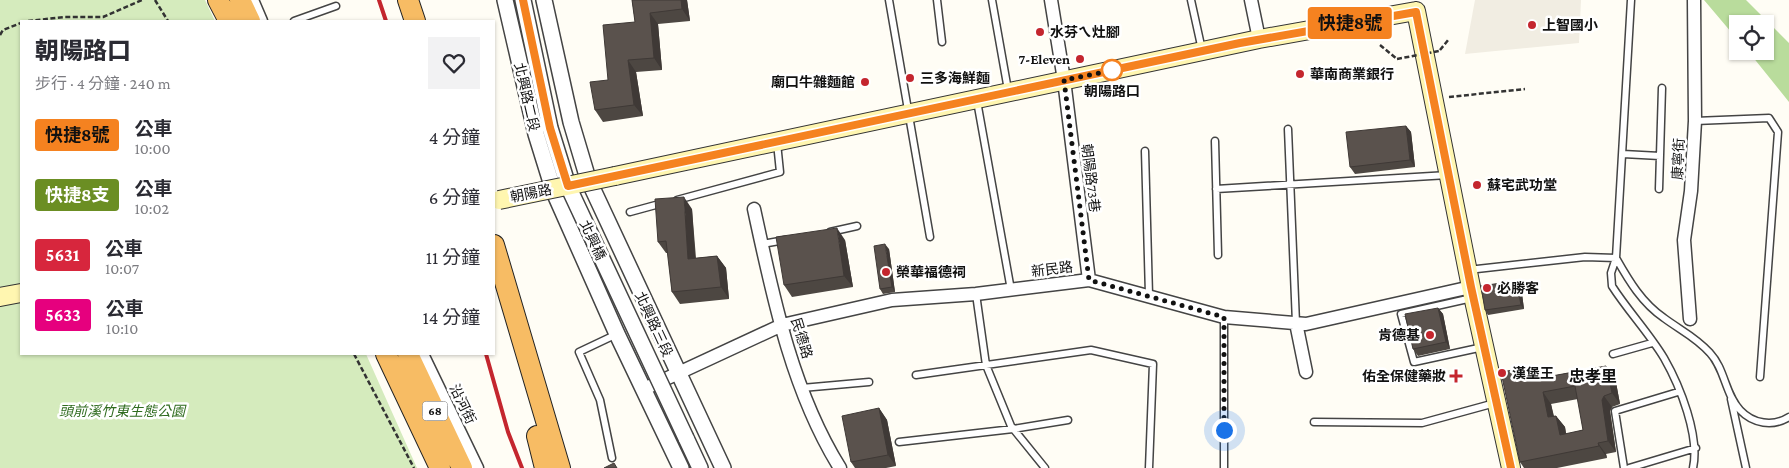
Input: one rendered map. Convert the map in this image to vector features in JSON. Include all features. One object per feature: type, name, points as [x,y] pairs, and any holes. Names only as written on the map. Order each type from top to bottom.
[{"type":"highway","points":[[218,0],[228,20]]},
{"type":"highway","points":[[240,0],[250,20]]},
{"type":"highway","points":[[408,0],[415,20]]},
{"type":"highway","points":[[420,0],[427,20]]},
{"type":"highway","points":[[495,248],[560,468]]},
{"type":"highway","points":[[495,289],[545,468]]},
{"type":"highway","name":"68","points":[[386,355],[440,468]]},
{"type":"highway","name":"68","points":[[408,355],[462,468]]},
{"type":"main road","name":"朝陽路","points":[[496,200],[561,189],[909,112],[1418,4]]},
{"type":"main road","points":[[1418,4],[1434,99],[1471,285],[1511,468]]},
{"type":"main road","points":[[0,296],[20,292]]},
{"type":"street","points":[[252,0],[261,20]]},
{"type":"street","name":"北興路二段","points":[[505,0],[536,134],[561,189]]},
{"type":"street","name":"北興橋","points":[[523,0],[561,189],[700,468]]},
{"type":"street","name":"北興路三段","points":[[544,0],[571,122],[588,179],[677,374],[723,468]]},
{"type":"street","name":"朝陽路73巷","points":[[1051,0],[1064,80],[1089,280]]},
{"type":"street","points":[[1251,0],[1259,39]]},
{"type":"street","name":"康寧街","points":[[1690,319],[1684,240],[1691,192],[1695,121],[1694,0]]},
{"type":"street","points":[[561,189],[617,334],[681,468]]},
{"type":"street","name":"民德路","points":[[754,209],[782,325],[802,388],[827,448],[840,468]]},
{"type":"street","name":"新民路","points":[[644,389],[782,325],[892,300],[976,294],[1089,280],[1224,317],[1306,324],[1471,285]]},
{"type":"street","points":[[1296,323],[1306,372]]},
{"type":"street","name":"沿河街","points":[[422,355],[477,468]]},
{"type":"lane","points":[[889,0],[930,237]]},
{"type":"lane","points":[[937,0],[942,42]]},
{"type":"lane","points":[[992,0],[1008,91]]},
{"type":"lane","points":[[1191,0],[1203,51]]},
{"type":"lane","points":[[1631,0],[1623,154],[1616,258],[1611,272],[1612,286],[1664,358],[1690,424],[1696,448],[1693,468]]},
{"type":"lane","points":[[297,20],[336,6]]},
{"type":"lane","points":[[1659,189],[1662,88]]},
{"type":"lane","points":[[976,98],[1011,290]]},
{"type":"lane","points":[[1695,121],[1769,118],[1778,132],[1760,377]]},
{"type":"lane","points":[[1288,128],[1296,323]]},
{"type":"lane","points":[[630,212],[780,172],[777,141]]},
{"type":"lane","points":[[1214,141],[1218,255]]},
{"type":"lane","points":[[1145,151],[1149,295]]},
{"type":"lane","points":[[1623,154],[1660,156]]},
{"type":"lane","points":[[1216,190],[1449,175]]},
{"type":"lane","points":[[819,234],[857,226]]},
{"type":"lane","points":[[762,244],[791,239]]},
{"type":"lane","points":[[1484,347],[1414,362],[1401,314],[1471,285],[1585,257],[1616,258]]},
{"type":"lane","points":[[1616,258],[1643,300],[1663,318],[1696,337],[1712,355],[1725,378],[1746,468]]},
{"type":"lane","points":[[976,294],[986,365],[1013,429],[1045,468]]},
{"type":"lane","points":[[1224,317],[1224,468]]},
{"type":"lane","points":[[612,458],[600,400],[579,352],[617,334]]},
{"type":"lane","points":[[1613,354],[1652,343]]},
{"type":"lane","points":[[916,375],[1091,350],[1153,364],[1149,468]]},
{"type":"lane","points":[[802,388],[869,382]]},
{"type":"lane","points":[[1624,468],[1615,411],[1678,392]]},
{"type":"lane","points":[[1730,396],[1740,411],[1758,422],[1765,424],[1789,418]]},
{"type":"lane","points":[[1314,422],[1422,423],[1496,402]]},
{"type":"lane","points":[[899,442],[1013,429],[1068,420]]},
{"type":"lane","points":[[1629,468],[1696,448]]},
{"type":"path","points":[[37,20],[103,16],[142,0]]},
{"type":"path","points":[[155,0],[167,20]]},
{"type":"path","points":[[0,35],[3,30],[20,23]]},
{"type":"path","points":[[1380,45],[1397,60],[1439,51],[1449,39]]},
{"type":"path","points":[[1434,99],[1525,89]]},
{"type":"path","points":[[355,355],[414,468]]},
{"type":"green space","name":"頭前溪竹東生態公園","points":[[0,0],[205,0],[215,20],[20,20],[20,355],[366,355],[417,468],[0,468]]},
{"type":"green space","points":[[1704,0],[1746,0],[1761,15],[1729,15],[1729,30]]},
{"type":"green space","points":[[1774,28],[1789,43],[1789,102],[1755,60],[1774,60]]},
{"type":"shaded area","name":"上智國小","points":[[1475,0],[1581,0],[1579,43],[1465,54]]},
{"type":"building","points":[[632,0],[681,0],[682,9],[650,13],[654,58],[628,60],[634,105],[595,110],[590,82],[608,80],[603,25],[635,22]]},
{"type":"building","points":[[1406,126],[1410,160],[1350,167],[1346,132]]},
{"type":"building","points":[[684,197],[688,259],[717,256],[721,287],[672,292],[666,241],[658,242],[655,199]]},
{"type":"building","points":[[837,228],[844,276],[784,285],[776,237]]},
{"type":"building","name":"榮華福德祠","points":[[885,244],[892,287],[880,289],[874,246]]},
{"type":"building","points":[[1501,283],[1503,292],[1518,289],[1521,305],[1485,310],[1481,286]]},
{"type":"building","name":"肯德基","points":[[1438,308],[1446,342],[1413,349],[1405,314]]},
{"type":"building","points":[[1538,366],[1541,378],[1606,366],[1612,393],[1604,396],[1602,400],[1608,441],[1598,443],[1599,446],[1520,462],[1501,372]],"holes":[[[1575,386],[1583,430],[1560,435],[1556,416],[1548,417],[1543,392]]]},
{"type":"building","points":[[879,408],[888,455],[851,462],[842,416]]},
{"type":"building","points":[[614,463],[617,468],[604,468]]},
{"type":"railway","points":[[379,0],[386,20]]},
{"type":"railway","points":[[486,355],[508,432],[522,468]]},
{"type":"bus line","name":"快捷8號","points":[[523,0],[550,128],[568,186],[1259,39],[1416,12],[1471,287],[1511,468]]},
{"type":"place","name":"上智國小","points":[[1532,25]]},
{"type":"place","name":"水芬ㄟ灶腳","points":[[1040,32]]},
{"type":"place","name":"7-Eleven","points":[[1080,59]]},
{"type":"place","name":"朝陽路口","points":[[1112,70]]},
{"type":"place","name":"華南商業銀行","points":[[1300,74]]},
{"type":"place","name":"三多海鮮麵","points":[[910,78]]},
{"type":"place","name":"廟口牛雜麵館","points":[[865,82]]},
{"type":"place","name":"蘇宅武功堂","points":[[1477,185]]},
{"type":"place","name":"榮華福德祠","points":[[886,272]]},
{"type":"place","name":"必勝客","points":[[1487,288]]},
{"type":"place","name":"肯德基","points":[[1430,335]]},
{"type":"place","name":"漢堡王","points":[[1502,373]]},
{"type":"place","name":"佑全保健藥妝","points":[[1456,376]]},
{"type":"district","name":"忠孝里","points":[[1593,376]]},
{"type":"route","points":[[1112,70],[1114,70],[1064,80],[1089,280],[1224,317],[1224,430]]}]
